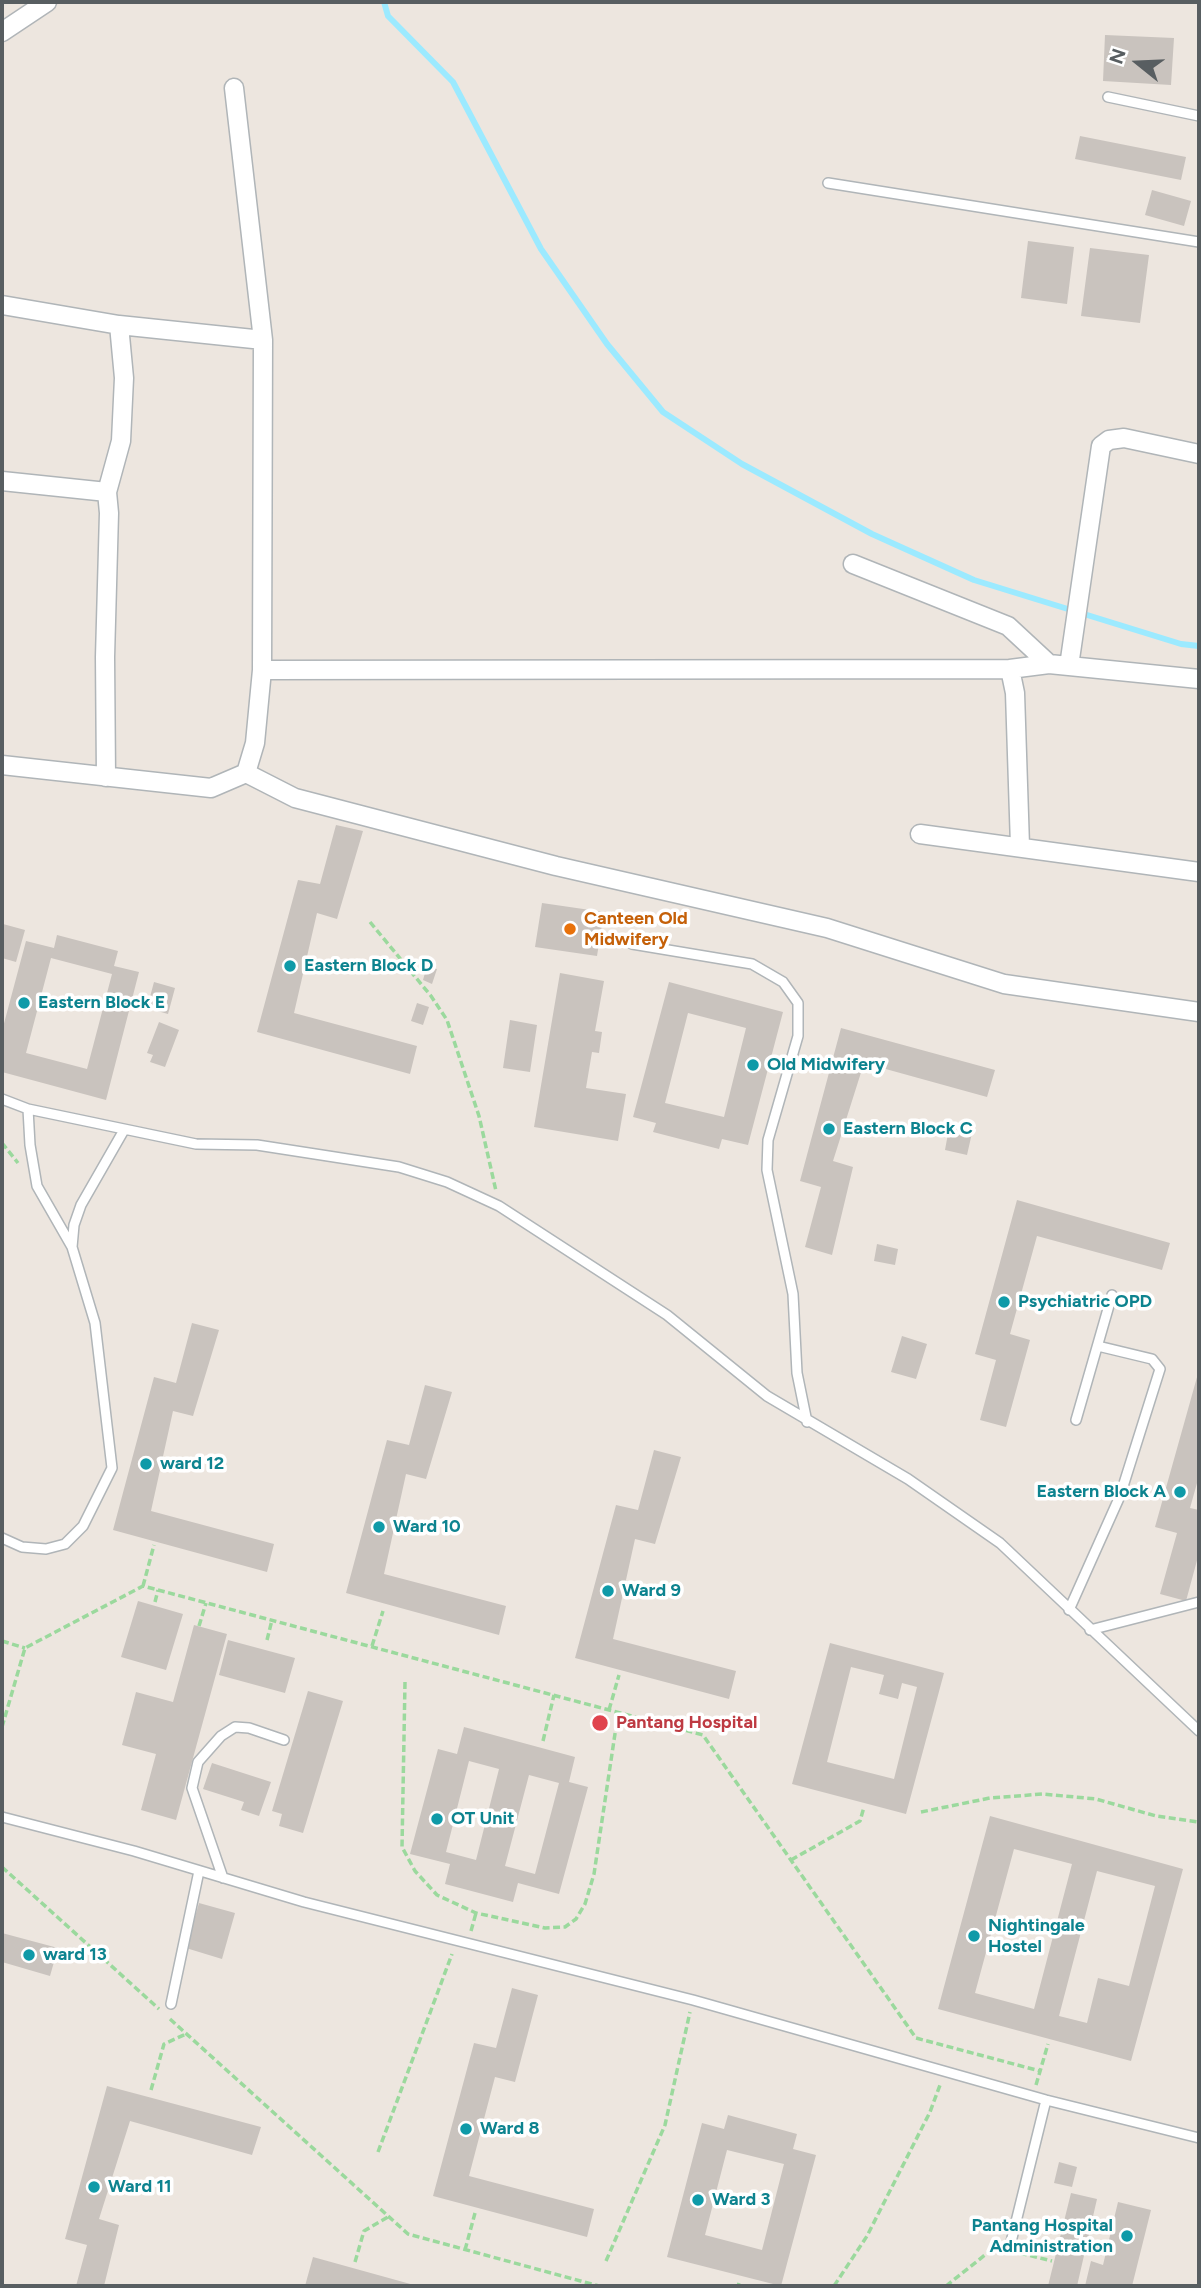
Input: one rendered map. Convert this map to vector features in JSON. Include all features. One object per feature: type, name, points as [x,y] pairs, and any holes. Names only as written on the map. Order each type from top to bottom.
[{"type":"street","points":[[2,32],[47,2]]},
{"type":"street","points":[[234,88],[263,341],[262,670],[255,743],[246,773]]},
{"type":"street","points":[[2,305],[118,325],[263,341]]},
{"type":"street","points":[[106,776],[105,657],[109,527],[107,492],[121,441],[124,378],[118,325]]},
{"type":"street","points":[[1069,666],[1101,446],[1109,440],[1124,438],[1199,454]]},
{"type":"street","points":[[2,481],[107,492]]},
{"type":"street","points":[[853,564],[1008,626],[1049,664]]},
{"type":"street","points":[[262,670],[1010,669],[1049,664],[1199,679]]},
{"type":"street","points":[[1010,669],[1015,693],[1020,846]]},
{"type":"street","points":[[2,765],[211,788],[246,773]]},
{"type":"street","points":[[246,773],[295,798],[556,866],[827,928],[1004,984],[1199,1013]]},
{"type":"street","points":[[920,834],[1199,872]]},
{"type":"lane","points":[[1108,97],[1199,116]]},
{"type":"lane","points":[[828,183],[1199,242]]},
{"type":"lane","points":[[632,944],[752,964],[783,982],[798,1003],[798,1036],[768,1140],[767,1170],[793,1294],[797,1373],[807,1422]]},
{"type":"lane","points":[[2,1100],[28,1109],[196,1144],[257,1145],[399,1167],[447,1182],[499,1206],[667,1315],[720,1361],[807,1422],[908,1479],[1000,1543],[1199,1731]]},
{"type":"lane","points":[[2,1538],[22,1547],[46,1549],[65,1544],[83,1526],[99,1499],[112,1468],[95,1323],[72,1247],[37,1186],[30,1145],[28,1109]]},
{"type":"lane","points":[[72,1247],[74,1225],[81,1205],[124,1130]]},
{"type":"lane","points":[[1076,1420],[1112,1295]]},
{"type":"lane","points":[[1069,1610],[1120,1496],[1160,1369],[1159,1364],[1152,1359],[1098,1346]]},
{"type":"lane","points":[[1090,1630],[1199,1602]]},
{"type":"lane","points":[[223,1878],[192,1788],[198,1762],[221,1736],[235,1727],[249,1728],[284,1740]]},
{"type":"lane","points":[[2,1817],[457,1940],[693,2000],[1046,2100],[1199,2138]]},
{"type":"lane","points":[[171,2004],[199,1871]]},
{"type":"lane","points":[[1009,2246],[1046,2100]]},
{"type":"path","points":[[370,922],[431,996],[447,1020],[479,1116],[499,1206]]},
{"type":"path","points":[[143,1586],[154,1545]]},
{"type":"path","points":[[2,1641],[25,1648],[143,1586],[703,1735],[916,2038],[1040,2071]]},
{"type":"path","points":[[155,1602],[158,1590]]},
{"type":"path","points":[[199,1626],[206,1602]]},
{"type":"path","points":[[372,1647],[383,1611]]},
{"type":"path","points":[[267,1640],[272,1620]]},
{"type":"path","points":[[2,1727],[25,1648]]},
{"type":"path","points":[[609,1710],[619,1675]]},
{"type":"path","points":[[405,1682],[402,1847],[415,1871],[437,1895],[476,1913],[545,1928],[565,1927],[576,1919],[585,1904],[594,1874],[616,1727]]},
{"type":"path","points":[[543,1741],[554,1695]]},
{"type":"path","points":[[921,1812],[990,1798],[1043,1794],[1096,1799],[1156,1816],[1199,1822]]},
{"type":"path","points":[[791,1860],[860,1821],[864,1807]]},
{"type":"path","points":[[2,1867],[408,2234],[598,2286]]},
{"type":"path","points":[[468,1942],[476,1913]]},
{"type":"path","points":[[378,2152],[457,1940]]},
{"type":"path","points":[[606,2261],[666,2126],[693,2000]]},
{"type":"path","points":[[151,2090],[164,2044],[186,2034]]},
{"type":"path","points":[[1033,2096],[1048,2044]]},
{"type":"path","points":[[834,2286],[867,2236],[930,2112],[946,2070]]},
{"type":"path","points":[[466,2250],[475,2213]]},
{"type":"path","points":[[355,2262],[364,2231],[388,2217]]},
{"type":"path","points":[[946,2286],[995,2246],[1009,2246]]},
{"type":"path","points":[[1018,2252],[1052,2261]]},
{"type":"building","points":[[1105,35],[1174,38],[1171,85],[1103,81]]},
{"type":"building","points":[[1080,136],[1186,157],[1181,180],[1075,159]]},
{"type":"building","points":[[1152,190],[1191,201],[1184,226],[1145,215]]},
{"type":"building","points":[[1028,241],[1074,247],[1067,304],[1021,298]]},
{"type":"building","points":[[1090,248],[1149,255],[1140,323],[1081,316]]},
{"type":"building","name":"Eastern Block D","points":[[336,825],[363,831],[337,919],[317,913],[294,1013],[417,1046],[410,1074],[257,1032],[298,880],[320,884]]},
{"type":"building","name":"Canteen Old Midwifery","points":[[542,903],[604,912],[597,956],[535,947]]},
{"type":"building","points":[[3,924],[25,930],[16,962],[2,958]]},
{"type":"building","name":"Eastern Block E","points":[[57,935],[118,951],[114,966],[139,972],[106,1100],[2,1072],[2,1031],[26,941],[54,948]],"holes":[[[51,958],[112,974],[87,1069],[26,1053]]]},
{"type":"building","points":[[427,966],[437,969],[432,984],[423,980]]},
{"type":"building","points":[[560,973],[604,981],[595,1031],[602,1032],[599,1053],[592,1052],[586,1088],[626,1094],[618,1141],[534,1127]]},
{"type":"building","points":[[154,982],[175,988],[168,1014],[147,1008]]},
{"type":"building","name":"Old Midwifery","points":[[669,982],[783,1012],[748,1145],[722,1139],[719,1149],[653,1132],[656,1123],[633,1117]],"holes":[[[688,1013],[746,1028],[724,1117],[665,1103]]]},
{"type":"building","points":[[417,1003],[429,1007],[423,1025],[411,1021]]},
{"type":"building","points":[[510,1020],[537,1025],[530,1072],[503,1068]]},
{"type":"building","points":[[159,1022],[179,1030],[165,1067],[150,1062],[153,1055],[147,1053]]},
{"type":"building","name":"Eastern Block C","points":[[841,1028],[995,1070],[987,1097],[864,1063],[833,1161],[853,1167],[832,1255],[805,1247],[821,1187],[800,1181]]},
{"type":"building","points":[[949,1128],[972,1133],[967,1155],[945,1150]]},
{"type":"building","name":"Psychiatric OPD","points":[[1017,1200],[1170,1243],[1162,1270],[1037,1236],[1010,1334],[1030,1340],[1006,1427],[980,1420],[996,1360],[975,1354]]},
{"type":"building","points":[[877,1244],[898,1249],[895,1265],[874,1261]]},
{"type":"building","name":"ward 12","points":[[192,1323],[219,1330],[193,1416],[173,1411],[151,1511],[274,1544],[267,1572],[113,1530],[154,1377],[176,1383]]},
{"type":"building","points":[[902,1336],[927,1344],[916,1379],[891,1372]]},
{"type":"building","name":"Eastern Block A","points":[[1199,1370],[1199,1476],[1190,1508],[1199,1510],[1199,1553],[1186,1601],[1160,1594],[1177,1533],[1155,1527]]},
{"type":"building","name":"Ward 10","points":[[425,1385],[452,1392],[426,1479],[406,1474],[384,1574],[506,1606],[499,1635],[346,1593],[387,1440],[409,1445]]},
{"type":"building","name":"Ward 9","points":[[654,1450],[681,1457],[655,1544],[635,1539],[613,1639],[736,1671],[729,1699],[575,1658],[616,1505],[638,1510]]},
{"type":"building","points":[[138,1601],[183,1614],[166,1670],[121,1657]]},
{"type":"building","points":[[194,1625],[227,1634],[176,1820],[141,1810],[156,1754],[122,1745],[136,1692],[173,1702]]},
{"type":"building","points":[[228,1640],[295,1658],[285,1693],[219,1675]]},
{"type":"building","points":[[830,1643],[944,1673],[906,1814],[792,1784]],"holes":[[[851,1667],[884,1675],[879,1694],[898,1699],[902,1683],[917,1687],[894,1779],[827,1762]]]},
{"type":"building","points":[[308,1691],[343,1701],[303,1833],[279,1826],[282,1814],[272,1811]]},
{"type":"building","name":"OT Unit","points":[[464,1727],[575,1757],[569,1782],[588,1787],[559,1894],[518,1883],[513,1902],[445,1884],[450,1864],[410,1854],[438,1749],[457,1754]],"holes":[[[469,1761],[499,1769],[476,1860],[446,1852]],[[529,1775],[559,1783],[535,1874],[505,1866]]]},
{"type":"building","points":[[212,1763],[271,1782],[259,1816],[241,1810],[244,1802],[203,1789]]},
{"type":"building","name":"Nightingale Hostel","points":[[990,1816],[1183,1869],[1131,2061],[938,2009]],"holes":[[[1014,1849],[1072,1864],[1034,2009],[975,1993]],[[1097,1871],[1155,1886],[1129,1986],[1098,1978],[1087,2023],[1059,2016]]]},
{"type":"building","points":[[199,1903],[235,1913],[222,1959],[186,1948]]},
{"type":"building","name":"ward 13","points":[[2,1933],[58,1948],[50,1976],[2,1962]]},
{"type":"building","name":"Ward 8","points":[[512,1988],[538,1995],[515,2082],[495,2077],[469,2176],[594,2209],[587,2237],[433,2196],[474,2043],[496,2048]]},
{"type":"building","name":"Ward 11","points":[[107,2086],[261,2127],[252,2155],[130,2121],[99,2219],[119,2225],[104,2286],[76,2286],[87,2245],[65,2239]]},
{"type":"building","name":"Ward 3","points":[[728,2115],[797,2134],[793,2149],[816,2155],[781,2286],[667,2257],[702,2123],[724,2129]],"holes":[[[727,2150],[784,2164],[762,2250],[705,2235]]]},
{"type":"building","points":[[1059,2162],[1077,2167],[1072,2187],[1054,2183]]},
{"type":"building","points":[[1071,2193],[1097,2199],[1077,2286],[1048,2286]]},
{"type":"building","name":"Pantang Hospital Administration","points":[[1118,2202],[1151,2210],[1132,2286],[1085,2286],[1091,2261],[1103,2265]]},
{"type":"building","points":[[313,2257],[414,2285],[414,2286],[305,2286]]},
{"type":"waterway","points":[[384,2],[388,16],[453,82],[541,249],[607,344],[663,412],[742,464],[872,534],[974,580],[1181,644],[1199,646]]},
{"type":"place","name":"Canteen Old Midwifery","points":[[570,929]]},
{"type":"place","name":"Eastern Block D","points":[[290,966]]},
{"type":"place","name":"Eastern Block E","points":[[24,1003]]},
{"type":"place","name":"Old Midwifery","points":[[753,1065]]},
{"type":"place","name":"Eastern Block C","points":[[829,1129]]},
{"type":"place","name":"Psychiatric OPD","points":[[1004,1302]]},
{"type":"place","name":"ward 12","points":[[146,1464]]},
{"type":"place","name":"Eastern Block A","points":[[1180,1492]]},
{"type":"place","name":"Ward 10","points":[[379,1527]]},
{"type":"place","name":"Ward 9","points":[[608,1591]]},
{"type":"place","name":"Pantang Hospital","points":[[600,1723]]},
{"type":"place","name":"OT Unit","points":[[437,1819]]},
{"type":"place","name":"Nightingale Hostel","points":[[974,1936]]},
{"type":"place","name":"ward 13","points":[[29,1955]]},
{"type":"place","name":"Ward 8","points":[[466,2129]]},
{"type":"place","name":"Ward 11","points":[[94,2187]]},
{"type":"place","name":"Ward 3","points":[[698,2200]]},
{"type":"place","name":"Pantang Hospital Administration","points":[[1127,2236]]}]
